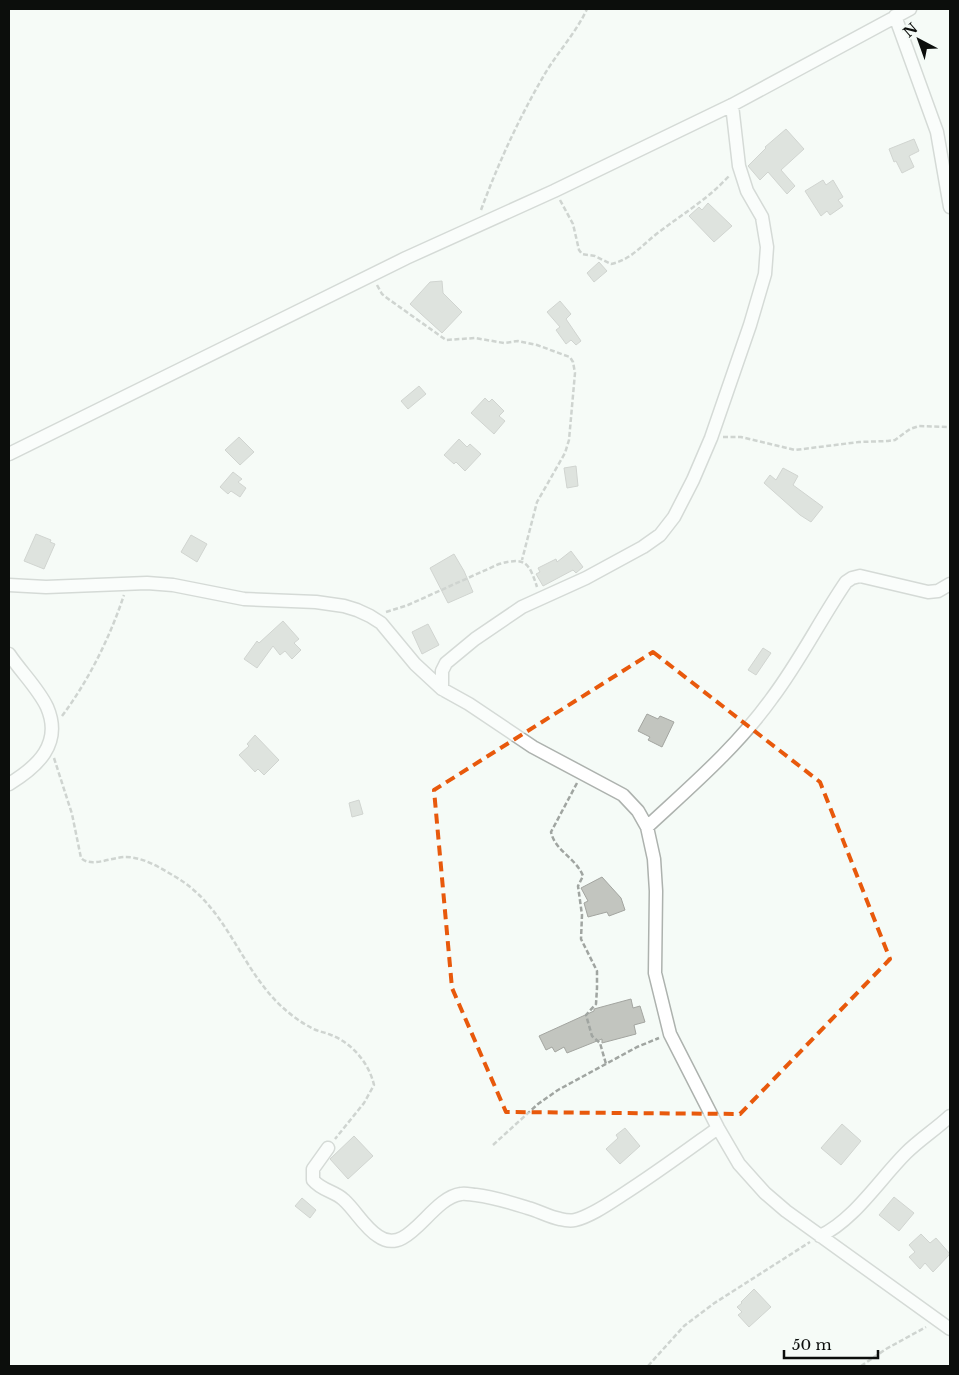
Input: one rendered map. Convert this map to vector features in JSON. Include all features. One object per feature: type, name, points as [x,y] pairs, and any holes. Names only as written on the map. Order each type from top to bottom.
[{"type":"street","points":[[9,454],[372,274],[554,192],[732,105],[910,9]]},
{"type":"street","points":[[895,16],[937,132],[950,206]]},
{"type":"street","points":[[442,689],[442,671],[446,663],[522,607],[586,578],[643,547],[660,534],[674,517],[694,480],[711,438],[750,325],[765,274],[767,247],[762,217],[747,191],[739,166],[732,105]]},
{"type":"street","points":[[647,828],[714,765],[771,700],[791,672],[846,582],[860,576],[928,592],[938,591],[950,584]]},
{"type":"street","points":[[9,585],[46,587],[147,583],[244,599],[316,602],[344,606],[370,616],[387,629],[415,664],[442,689],[469,704],[533,746],[623,796],[638,811],[647,828],[654,859],[656,891],[655,973],[670,1034],[718,1128],[740,1164],[765,1193],[820,1236],[846,1252],[950,1329]]},
{"type":"street","points":[[9,654],[38,692],[47,708],[52,729],[50,744],[42,759],[34,768],[9,784]]},
{"type":"street","points":[[820,1236],[832,1230],[907,1152],[950,1116]]},
{"type":"street","points":[[328,1148],[313,1169],[313,1180],[323,1190],[343,1198],[379,1238],[396,1242],[415,1229],[440,1203],[462,1194],[481,1196],[528,1208],[560,1219],[574,1220],[614,1201],[659,1172],[718,1128]]},
{"type":"path","points":[[475,228],[496,170],[517,122],[544,75],[587,9]]},
{"type":"path","points":[[554,192],[573,224],[579,250],[582,254],[595,256],[611,264],[630,256],[712,194],[739,166]]},
{"type":"path","points":[[372,274],[382,294],[446,340],[475,338],[504,343],[518,341],[537,345],[570,357],[573,362],[575,373],[569,440],[565,453],[537,502],[522,560]]},
{"type":"path","points":[[711,438],[741,437],[795,450],[895,440],[910,429],[919,426],[950,427]]},
{"type":"path","points":[[370,616],[408,605],[499,564],[513,560],[522,560],[528,565],[540,598]]},
{"type":"path","points":[[52,729],[75,697],[105,642],[128,584]]},
{"type":"path","points":[[50,744],[68,800],[81,858],[89,863],[114,858],[138,858],[176,877],[210,905],[224,923],[253,972],[281,1006],[310,1028],[346,1043],[361,1058],[369,1070],[374,1085],[364,1102],[328,1148]]},
{"type":"path","points":[[583,773],[551,832],[556,844],[580,869],[583,876],[578,886],[582,915],[581,939],[594,962],[597,988],[596,1004],[586,1015],[589,1029],[592,1036],[600,1043],[606,1064]]},
{"type":"path","points":[[493,1145],[538,1104],[558,1090],[637,1047],[670,1034]]},
{"type":"path","points":[[648,1366],[684,1326],[713,1304],[795,1250],[820,1236]]},
{"type":"path","points":[[862,1366],[916,1331],[939,1321]]},
{"type":"highlighted area","points":[[653,652],[820,782],[890,959],[740,1114],[506,1112],[452,988],[434,790]]},
{"type":"building","points":[[786,129],[804,149],[781,170],[795,186],[787,194],[768,172],[760,180],[748,166],[765,147]]},
{"type":"building","points":[[914,139],[919,151],[909,156],[914,167],[902,173],[896,161],[894,162],[889,149]]},
{"type":"building","points":[[823,180],[826,185],[833,180],[843,197],[838,200],[843,206],[830,215],[827,211],[821,216],[805,191]]},
{"type":"building","points":[[708,203],[732,226],[714,242],[689,216],[699,207],[702,210]]},
{"type":"building","points":[[599,262],[607,271],[594,282],[587,273]]},
{"type":"building","points":[[442,281],[443,293],[462,312],[442,333],[410,304],[430,282]]},
{"type":"building","points":[[560,301],[571,314],[566,319],[581,341],[576,345],[571,340],[566,344],[556,330],[560,327],[547,312]]},
{"type":"building","points":[[419,386],[426,394],[408,409],[401,401]]},
{"type":"building","points":[[485,398],[489,402],[492,399],[504,411],[499,416],[505,421],[494,434],[471,413]]},
{"type":"building","points":[[239,437],[254,452],[240,465],[225,450]]},
{"type":"building","points":[[459,439],[467,447],[470,444],[481,454],[465,471],[456,462],[454,464],[444,455]]},
{"type":"building","points":[[576,466],[578,486],[567,488],[564,468]]},
{"type":"building","points":[[783,468],[798,476],[793,485],[823,507],[811,522],[800,515],[764,483],[770,475],[776,480]]},
{"type":"building","points":[[233,472],[242,479],[238,482],[246,488],[240,497],[231,491],[228,494],[220,487]]},
{"type":"building","points":[[36,534],[51,540],[50,542],[55,544],[44,569],[24,561]]},
{"type":"building","points":[[191,535],[207,544],[197,562],[181,552]]},
{"type":"building","points":[[571,551],[583,567],[576,573],[573,570],[543,586],[536,574],[540,572],[538,568],[556,559],[557,562]]},
{"type":"building","points":[[454,554],[473,592],[448,603],[430,568]]},
{"type":"building","points":[[283,621],[299,639],[294,643],[301,650],[292,659],[285,651],[280,655],[273,646],[257,668],[244,659],[257,641],[259,643]]},
{"type":"building","points":[[428,624],[439,645],[422,654],[412,632]]},
{"type":"building","points":[[763,648],[771,653],[756,675],[748,670]]},
{"type":"building","points":[[647,714],[658,719],[660,716],[674,722],[662,747],[648,740],[650,737],[638,731]]},
{"type":"building","points":[[255,735],[279,760],[264,775],[258,769],[255,772],[239,755],[249,746],[247,744]]},
{"type":"building","points":[[359,800],[363,814],[352,817],[349,803]]},
{"type":"building","points":[[602,877],[621,898],[625,910],[609,916],[607,912],[588,917],[584,903],[588,901],[581,888]]},
{"type":"building","points":[[631,999],[633,1008],[640,1006],[645,1022],[634,1025],[636,1034],[602,1043],[602,1039],[567,1053],[564,1047],[555,1052],[552,1047],[546,1050],[539,1036],[594,1011],[594,1009]]},
{"type":"building","points":[[842,1124],[861,1141],[841,1165],[821,1148]]},
{"type":"building","points":[[625,1128],[640,1146],[620,1164],[606,1149],[618,1138],[616,1135]]},
{"type":"building","points":[[354,1136],[373,1156],[348,1179],[330,1159]]},
{"type":"building","points":[[894,1197],[914,1213],[899,1231],[879,1215]]},
{"type":"building","points":[[302,1198],[316,1210],[310,1218],[295,1206]]},
{"type":"building","points":[[921,1234],[930,1243],[936,1238],[950,1254],[933,1272],[925,1263],[920,1269],[909,1257],[915,1252],[909,1245]]},
{"type":"building","points":[[754,1289],[771,1307],[749,1327],[738,1315],[742,1312],[737,1307]]}]
